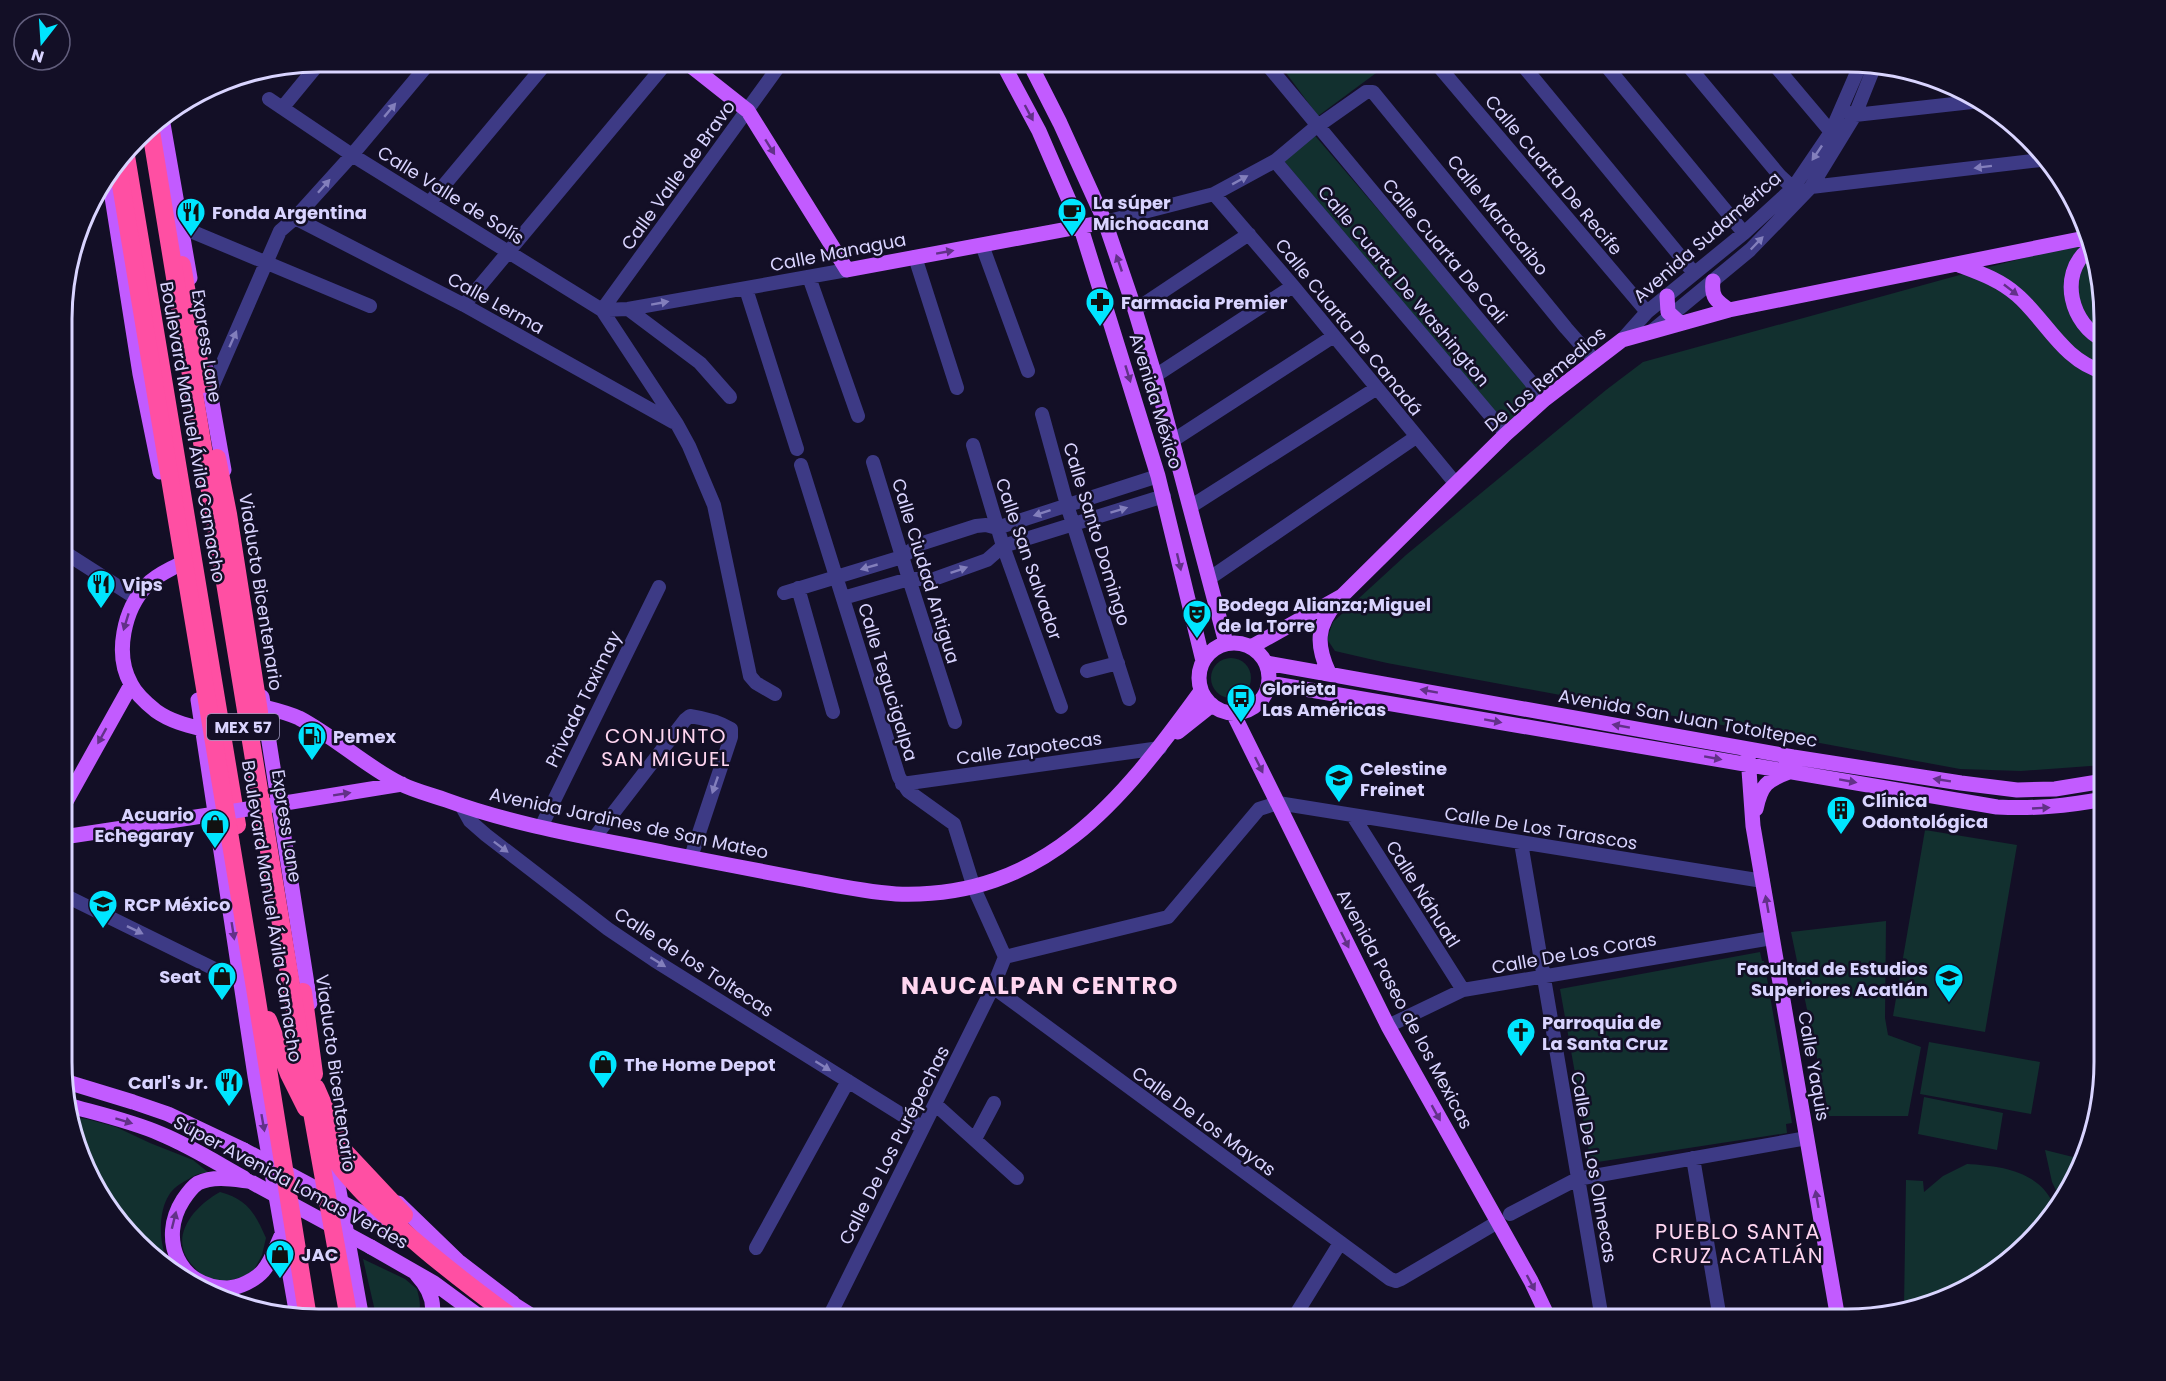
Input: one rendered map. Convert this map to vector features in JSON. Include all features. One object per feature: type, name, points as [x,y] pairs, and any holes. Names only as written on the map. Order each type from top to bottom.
[{"type":"highway","name":"Viaducto Bicentenario","points":[[157,132],[228,514],[355,1309]]},
{"type":"highway","name":"Express Lane","points":[[152,137],[310,1101],[355,1309]]},
{"type":"highway","name":"Boulevard Manuel Ávila Camacho","points":[[145,143],[304,1092],[355,1309]]},
{"type":"highway","name":"Boulevard Manuel Ávila Camacho","points":[[127,164],[305,1244],[314,1309]]},
{"type":"highway","points":[[119,175],[248,985],[306,1308]]},
{"type":"highway","points":[[112,185],[135,212]]},
{"type":"highway","points":[[176,556],[185,514]]},
{"type":"highway","points":[[228,633],[241,558]]},
{"type":"highway","points":[[248,985],[316,1130],[342,1168],[365,1194],[408,1234],[511,1309]]},
{"type":"highway","points":[[319,1092],[343,1150],[436,1250],[513,1309]]},
{"type":"main road","points":[[699,72],[748,111],[846,270]]},
{"type":"main road","name":"Avenida México","points":[[1007,72],[1038,131],[1081,228],[1164,496],[1203,661]]},
{"type":"main road","name":"Avenida México","points":[[1034,72],[1105,222],[1135,310],[1173,441],[1226,643]]},
{"type":"main road","name":"Boulevard Manuel Ávila Camacho","points":[[164,127],[241,558],[309,998],[319,1092],[346,1143],[364,1166],[405,1210],[512,1309]]},
{"type":"main road","points":[[111,187],[140,374],[176,556],[202,729],[248,985],[282,1234],[295,1308]]},
{"type":"main road","name":"Calle Managua","points":[[846,270],[1105,222]]},
{"type":"main road","name":"De Los Remedios","points":[[1259,654],[1270,638],[1342,596],[1506,434],[1545,399],[1622,340],[1652,331],[1675,319],[1959,265],[2081,239]]},
{"type":"main road","points":[[2086,254],[2074,270],[2071,288],[2074,307],[2082,324],[2094,334]]},
{"type":"main road","points":[[1959,265],[2005,285],[2020,297],[2062,346],[2078,359],[2094,367]]},
{"type":"main road","points":[[1713,281],[1714,298],[1729,310]]},
{"type":"main road","points":[[1667,296],[1667,308],[1675,319]]},
{"type":"main road","points":[[1120,349],[1144,339]]},
{"type":"main road","points":[[176,556],[136,598],[123,630],[124,661],[131,684],[156,711],[179,723],[202,729]]},
{"type":"main road","points":[[1329,673],[1320,648],[1319,636],[1323,622],[1342,596]]},
{"type":"main road","points":[[1226,643],[1242,643],[1259,654],[1269,683],[1265,695],[1257,705],[1246,711],[1233,713],[1217,709],[1201,691],[1199,680],[1203,661],[1212,650],[1226,643]]},
{"type":"main road","name":"Avenida San Juan Totoltepec","points":[[1259,654],[1329,673],[1746,748],[1939,780],[2018,790],[2055,789],[2094,783]]},
{"type":"main road","name":"Avenida San Juan Totoltepec","points":[[1269,683],[1997,807],[2061,807],[2094,801]]},
{"type":"main road","points":[[72,791],[131,684]]},
{"type":"main road","points":[[1160,748],[1201,691]]},
{"type":"main road","points":[[1160,748],[1212,705]]},
{"type":"main road","name":"Avenida Jardines de San Mateo","points":[[264,707],[300,718],[402,784],[461,806],[541,827],[691,858],[856,890],[897,894],[974,888],[1040,860],[1075,837],[1105,810],[1160,748]]},
{"type":"main road","name":"Avenida Paseo de los Mexicas","points":[[1233,713],[1388,1026],[1496,1223],[1531,1281],[1544,1309]]},
{"type":"main road","name":"Calle Yaquis","points":[[1746,748],[1753,826],[1836,1309]]},
{"type":"main road","points":[[1753,826],[1762,788],[1772,778],[1791,771]]},
{"type":"main road","points":[[72,837],[402,784]]},
{"type":"main road","name":"Súper Avenida Lomas Verdes","points":[[73,1085],[133,1101],[168,1114],[244,1150],[393,1230],[511,1309]]},
{"type":"main road","name":"Súper Avenida Lomas Verdes","points":[[77,1108],[159,1133],[188,1146],[411,1269],[469,1309]]},
{"type":"main road","points":[[183,1268],[171,1244],[172,1223],[186,1194],[197,1184],[215,1178],[250,1182]]},
{"type":"main road","points":[[221,1288],[233,1288],[254,1279],[263,1271],[282,1234]]},
{"type":"main road","points":[[411,1269],[423,1282],[431,1298],[433,1309]]},
{"type":"street","points":[[283,107],[312,72]]},
{"type":"street","points":[[210,392],[280,231],[295,218],[352,155],[422,72]]},
{"type":"street","points":[[430,202],[540,72]]},
{"type":"street","points":[[464,305],[659,72]]},
{"type":"street","name":"Calle Valle de Bravo","points":[[602,310],[775,72]]},
{"type":"street","name":"Calle Cuarta De Cali","points":[[1273,72],[1545,399]]},
{"type":"street","name":"Calle Cuarta De Recife","points":[[1443,72],[1647,312]]},
{"type":"street","points":[[1528,72],[1694,273]]},
{"type":"street","points":[[1611,72],[1744,233]]},
{"type":"street","points":[[1693,72],[1780,176],[1793,188]]},
{"type":"street","points":[[1781,72],[1837,135]]},
{"type":"street","name":"Avenida Sudamérica","points":[[1849,113],[1859,73]]},
{"type":"street","name":"Avenida Sudamérica","points":[[1675,319],[1713,281],[1750,250],[1811,187],[1870,73]]},
{"type":"street","name":"Calle Maracaibo","points":[[1318,126],[1366,92],[1373,92],[1595,361]]},
{"type":"street","name":"Calle Valle de Solís","points":[[270,99],[352,155],[602,310]]},
{"type":"street","points":[[1849,113],[1965,102]]},
{"type":"street","points":[[1105,222],[1214,194],[1275,161],[1318,126]]},
{"type":"street","name":"Avenida Sudamérica","points":[[1622,340],[1647,312],[1744,233],[1793,188],[1837,135]]},
{"type":"street","name":"Calle Cuarta De Washington","points":[[1275,161],[1506,434]]},
{"type":"street","points":[[1811,187],[2036,161]]},
{"type":"street","name":"Calle Cuarta De Canadá","points":[[1214,194],[1456,484]]},
{"type":"street","name":"Calle Lerma","points":[[295,218],[464,305],[677,424]]},
{"type":"street","points":[[181,227],[370,306]]},
{"type":"street","points":[[1135,310],[1249,234]]},
{"type":"street","points":[[982,245],[1028,371]]},
{"type":"street","points":[[915,257],[957,388]]},
{"type":"street","name":"Calle Managua","points":[[602,310],[628,309],[846,270]]},
{"type":"street","points":[[809,277],[858,416]]},
{"type":"street","points":[[1155,376],[1293,286]]},
{"type":"street","points":[[746,289],[796,450]]},
{"type":"street","points":[[628,309],[700,363],[730,398]]},
{"type":"street","points":[[602,310],[689,446],[717,512],[750,676],[756,683],[775,694]]},
{"type":"street","points":[[1173,441],[1334,336]]},
{"type":"street","points":[[1190,507],[1377,388]]},
{"type":"street","name":"Calle Santo Domingo","points":[[1042,414],[1067,505],[1128,699]]},
{"type":"street","points":[[1210,578],[1416,438]]},
{"type":"street","name":"Calle San Salvador","points":[[973,445],[1003,546],[1061,706]]},
{"type":"street","name":"Calle Ciudad Antigua","points":[[873,462],[955,722]]},
{"type":"street","name":"Calle Tegucigalpa","points":[[801,465],[902,784],[908,791],[954,824],[974,888],[1005,957]]},
{"type":"street","points":[[784,593],[902,557],[920,544],[976,526],[986,525],[997,528],[1158,476]]},
{"type":"street","points":[[843,598],[909,579],[934,579],[987,560],[1003,546],[1164,496]]},
{"type":"street","points":[[72,557],[136,598]]},
{"type":"street","name":"Privada Taximay","points":[[541,827],[659,587]]},
{"type":"street","points":[[798,588],[833,712]]},
{"type":"street","points":[[1087,671],[1118,663]]},
{"type":"street","points":[[594,838],[690,716],[731,729],[731,737],[691,858]]},
{"type":"street","name":"Calle Zapotecas","points":[[902,784],[1160,748]]},
{"type":"street","points":[[1005,957],[1168,917],[1259,809],[1278,803]]},
{"type":"street","name":"Calle De Los Tarascos","points":[[1278,803],[1763,881]]},
{"type":"street","name":"Calle de los Toltecas","points":[[461,806],[470,821],[486,836],[608,929],[923,1128]]},
{"type":"street","name":"Calle Náhuatl","points":[[1353,816],[1462,990]]},
{"type":"street","name":"Calle De Los Olmecas","points":[[1521,843],[1600,1309]]},
{"type":"street","points":[[72,899],[248,985]]},
{"type":"street","name":"Calle De Los Coras","points":[[1388,1026],[1462,990],[1773,938]]},
{"type":"street","name":"Calle De Los Purépechas","points":[[833,1309],[993,987],[1005,957]]},
{"type":"street","name":"Calle De Los Mayas","points":[[993,987],[1340,1244],[1396,1281],[1496,1223]]},
{"type":"street","points":[[756,1248],[848,1081]]},
{"type":"street","points":[[975,1139],[994,1103]]},
{"type":"street","points":[[935,1104],[1017,1178]]},
{"type":"street","points":[[1510,1214],[1577,1179],[1807,1138]]},
{"type":"street","points":[[1693,1158],[1718,1309]]},
{"type":"street","points":[[1299,1309],[1340,1244]]},
{"type":"green space","points":[[1285,72],[1377,72],[1318,116]]},
{"type":"green space","points":[[1311,131],[1539,398],[1507,428],[1279,155]]},
{"type":"green space","points":[[2082,243],[2086,255],[2092,287],[2094,319],[2094,766],[2021,771],[1960,769],[1387,663],[1335,651],[1327,639],[1333,622],[1406,555],[1643,362]]},
{"type":"green space","name":"Glorieta Las Américas","points":[[1231,658],[1245,664],[1251,678],[1245,692],[1231,698],[1217,692],[1211,678],[1217,664]]},
{"type":"green space","points":[[1925,830],[2017,845],[1985,1032],[1893,1016]]},
{"type":"green space","points":[[1886,921],[1885,1018],[1888,1035],[1921,1047],[1908,1116],[1829,1116],[1791,932]]},
{"type":"green space","points":[[1760,952],[1762,961],[1764,961],[1792,1123],[1786,1124],[1787,1133],[1591,1163],[1560,989]]},
{"type":"green space","points":[[1929,1042],[2040,1062],[2031,1114],[1920,1094]]},
{"type":"green space","points":[[1924,1097],[2003,1113],[1997,1150],[1918,1134]]},
{"type":"green space","points":[[78,1118],[116,1127],[193,1160],[209,1173],[198,1174],[177,1186],[165,1202],[161,1218],[165,1255],[133,1225],[105,1185],[85,1141]]},
{"type":"green space","points":[[2045,1150],[2075,1157],[2057,1192],[2052,1182]]},
{"type":"green space","points":[[1967,1164],[2007,1169],[2031,1179],[2051,1200],[2022,1237],[1997,1258],[1956,1283],[1904,1302],[1906,1180],[1923,1181],[1924,1192],[1943,1176]]},
{"type":"green space","points":[[220,1192],[237,1199],[249,1208],[266,1238],[262,1255],[253,1272],[236,1279],[217,1281],[204,1276],[194,1267],[182,1246],[186,1225],[193,1215],[210,1198]]},
{"type":"green space","points":[[363,1259],[405,1279],[417,1289],[420,1302],[419,1309],[375,1309]]},
{"type":"place","name":"Fonda Argentina","points":[[191,238]]},
{"type":"place","name":"La súper Michoacana","points":[[1072,238]]},
{"type":"place","name":"Farmacia Premier","points":[[1100,328]]},
{"type":"place","name":"Vips","points":[[101,610]]},
{"type":"place","name":"Bodega Alianza;Miguel de la Torre","points":[[1197,640]]},
{"type":"place","name":"Glorieta Las Américas","points":[[1241,724]]},
{"type":"place","name":"Pemex","points":[[312,762]]},
{"type":"place","name":"Celestine Freinet","points":[[1339,804]]},
{"type":"place","name":"Clínica Odontológica","points":[[1841,836]]},
{"type":"place","name":"Acuario Echegaray","points":[[215,850]]},
{"type":"place","name":"RCP México","points":[[103,930]]},
{"type":"place","name":"Seat","points":[[222,1002]]},
{"type":"place","name":"Facultad de Estudios Superiores Acatlán","points":[[1949,1004]]},
{"type":"place","name":"Parroquia de La Santa Cruz","points":[[1521,1058]]},
{"type":"place","name":"The Home Depot","points":[[603,1090]]},
{"type":"place","name":"Carl's Jr.","points":[[229,1108]]},
{"type":"place","name":"JAC","points":[[280,1280]]},
{"type":"district","name":"CONJUNTO SAN MIGUEL","points":[[666,748]]},
{"type":"district","name":"NAUCALPAN CENTRO","points":[[1040,985]]},
{"type":"district","name":"PUEBLO SANTA CRUZ ACATLÁN","points":[[1738,1243]]}]
